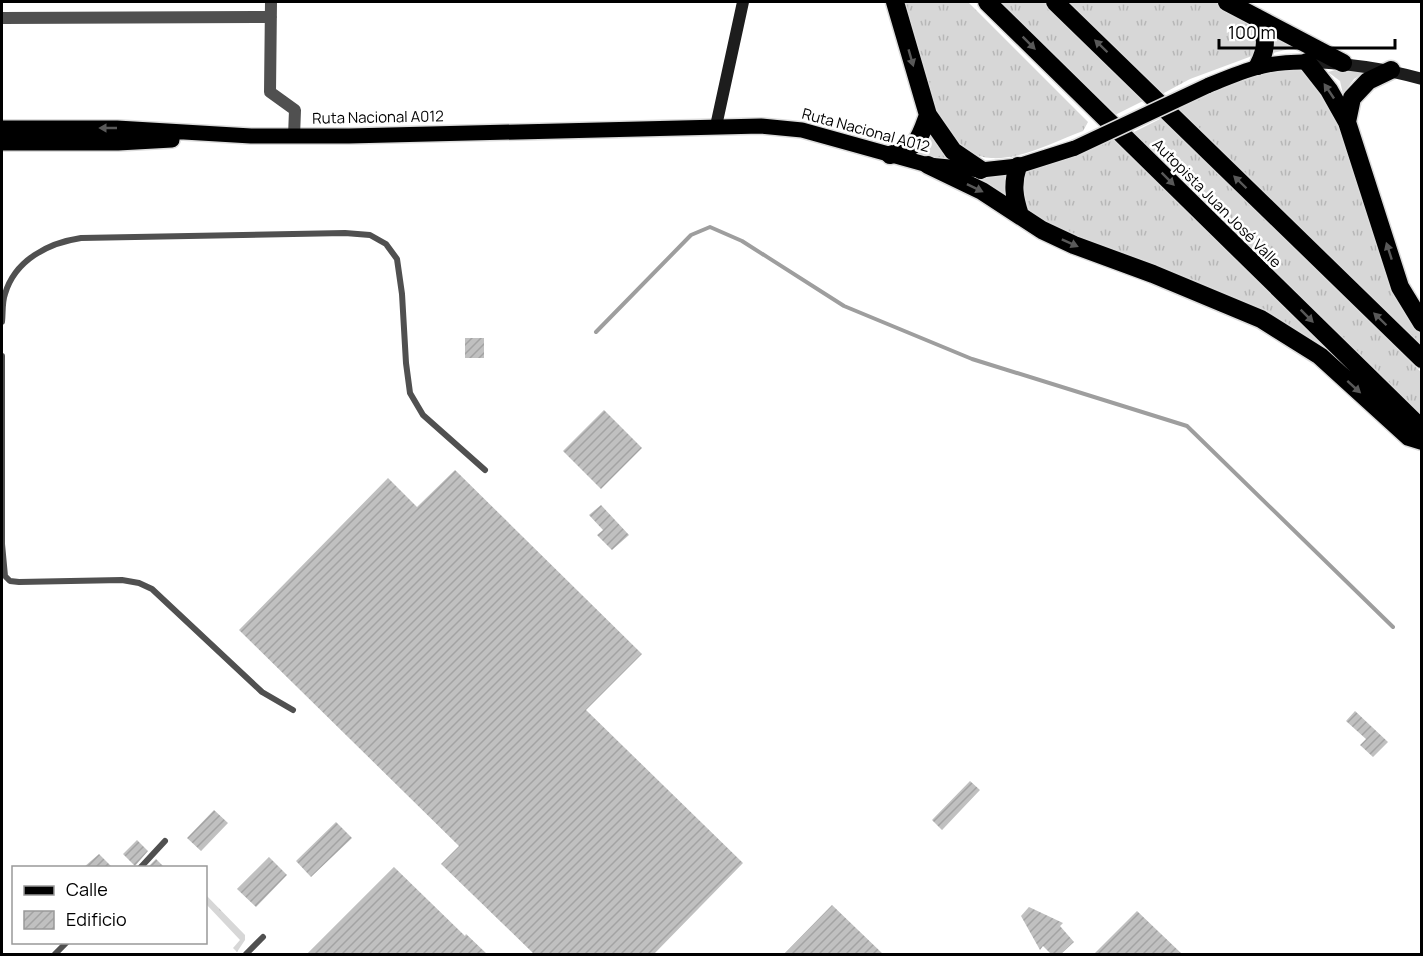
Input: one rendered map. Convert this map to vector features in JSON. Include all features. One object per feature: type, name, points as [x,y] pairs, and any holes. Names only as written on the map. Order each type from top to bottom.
[{"type":"highway","points":[[895,2],[928,115],[954,152],[981,170]]},
{"type":"highway","name":"Autopista Juan José Valle","points":[[987,2],[1422,429]]},
{"type":"highway","name":"Autopista Juan José Valle","points":[[1055,2],[1422,359]]},
{"type":"highway","points":[[1227,2],[1343,63]]},
{"type":"highway","points":[[1256,17],[1264,29],[1265,42],[1263,56],[1258,66]]},
{"type":"highway","points":[[1306,62],[1329,90],[1347,122],[1400,287],[1422,323]]},
{"type":"highway","points":[[1347,122],[1352,98],[1368,81],[1390,70]]},
{"type":"highway","points":[[890,155],[905,151],[920,140],[928,115]]},
{"type":"highway","points":[[928,165],[982,191],[1042,230],[1074,245],[1153,274],[1260,320],[1320,356],[1409,437],[1422,441]]},
{"type":"highway","points":[[1018,166],[1014,179],[1014,197],[1020,214]]},
{"type":"main road","points":[[716,126],[743,2]]},
{"type":"main road","points":[[1306,62],[1343,63],[1390,70],[1422,79]]},
{"type":"main road","name":"Ruta Nacional A012","points":[[2,143],[118,143],[251,136],[349,136],[761,126],[802,130],[928,165],[981,170],[1018,166],[1075,148],[1207,86],[1258,66],[1306,62]]},
{"type":"main road","name":"Ruta Nacional A012","points":[[2,128],[117,128],[251,136]]},
{"type":"main road","points":[[2,149],[20,143]]},
{"type":"street","points":[[271,2],[270,92],[295,110],[294,136]]},
{"type":"street","points":[[2,18],[271,17]]},
{"type":"lane","points":[[2,322],[5,294],[13,277],[26,261],[45,248],[62,241],[81,238],[345,233],[370,236],[386,244],[397,259],[410,393],[423,415],[485,470]]},
{"type":"lane","points":[[2,356],[2,544],[5,576],[10,581],[19,582],[122,580],[139,583],[152,589],[262,692],[293,710]]},
{"type":"lane","points":[[141,866],[165,841]]},
{"type":"lane","points":[[246,954],[263,937]]},
{"type":"green space","points":[[900,2],[968,2],[1088,122],[1083,131],[1015,156],[991,158],[971,152],[955,139],[941,119],[929,95],[919,70]]},
{"type":"green space","points":[[996,2],[1046,2],[1147,99],[1113,116]]},
{"type":"green space","points":[[1065,2],[1217,2],[1246,19],[1259,40],[1252,56],[1190,79],[1162,94]]},
{"type":"green space","points":[[1272,33],[1301,48],[1273,53],[1275,46]]},
{"type":"green space","points":[[1291,67],[1306,70],[1334,107],[1397,291],[1421,332],[1421,352],[1177,108],[1232,83]]},
{"type":"green space","points":[[1343,68],[1365,72],[1354,79],[1343,94],[1340,81],[1328,72]]},
{"type":"green space","points":[[1162,118],[1421,372],[1421,418],[1132,133]]},
{"type":"green space","points":[[931,128],[953,161],[924,157],[913,152]]},
{"type":"green space","points":[[1111,136],[1344,364],[1317,346],[1059,231],[1028,209],[1023,195],[1024,172]]},
{"type":"green space","points":[[1007,172],[1006,200],[978,177]]},
{"type":"green space","points":[[207,896],[245,935],[245,940],[237,952],[233,948],[240,940],[207,905]]},
{"type":"building","points":[[465,338],[484,338],[484,358],[465,358]]},
{"type":"building","points":[[604,410],[642,448],[601,489],[563,451]]},
{"type":"building","points":[[455,470],[642,654],[586,710],[743,863],[654,954],[534,954],[441,864],[459,846],[239,630],[388,478],[417,507]]},
{"type":"building","points":[[601,505],[629,535],[612,550],[597,535],[603,530],[589,515]]},
{"type":"building","points":[[1355,711],[1388,742],[1373,757],[1360,745],[1366,739],[1346,721]]},
{"type":"building","points":[[970,781],[980,790],[942,830],[932,820]]},
{"type":"building","points":[[214,810],[228,823],[201,851],[187,838]]},
{"type":"building","points":[[336,822],[352,838],[311,877],[296,861]]},
{"type":"building","points":[[137,840],[148,851],[135,866],[123,854]]},
{"type":"building","points":[[99,854],[111,866],[85,866]]},
{"type":"building","points":[[269,857],[287,875],[256,907],[237,889]]},
{"type":"building","points":[[156,859],[163,866],[149,866]]},
{"type":"building","points":[[394,867],[465,936],[466,934],[487,954],[307,954]]},
{"type":"building","points":[[832,905],[883,954],[784,954]]},
{"type":"building","points":[[1029,907],[1063,923],[1060,926],[1074,942],[1061,954],[1051,954],[1043,946],[1040,950],[1021,916]]},
{"type":"building","points":[[1137,911],[1182,954],[1094,954]]},
{"type":"waterway","points":[[596,332],[691,235],[710,227],[742,241],[844,306],[972,359],[1187,426],[1393,627]]}]
